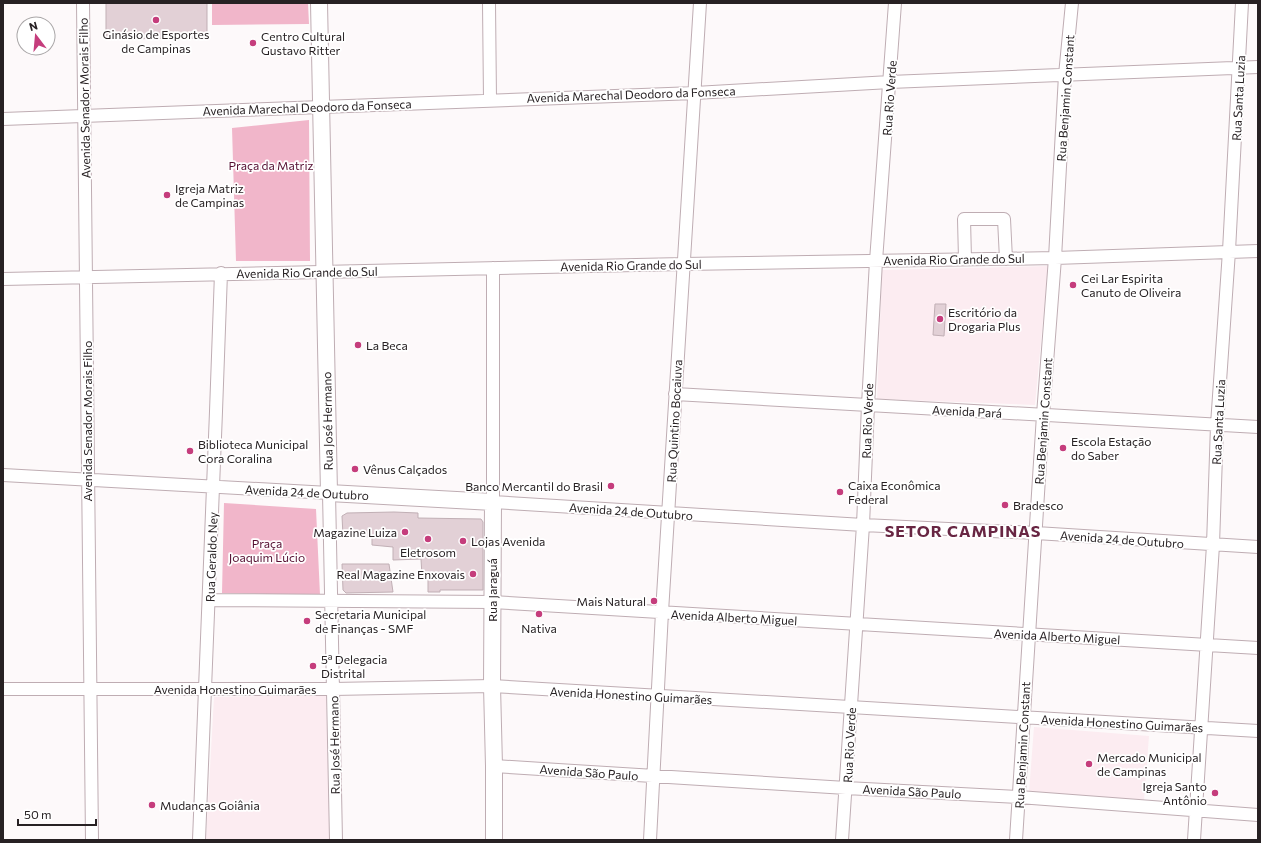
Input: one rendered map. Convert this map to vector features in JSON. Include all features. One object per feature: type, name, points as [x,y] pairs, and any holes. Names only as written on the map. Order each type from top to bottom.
[{"type":"main road","name":"Rua José Hermano","points":[[318,3],[329,493]]},
{"type":"main road","name":"Avenida 24 de Outubro","points":[[329,493],[493,502]]},
{"type":"main road","name":"Rua Jaraguá","points":[[493,502],[492,686],[494,840]]},
{"type":"street","name":"Avenida Senador Morais Filho","points":[[82,3],[87,277],[92,840]]},
{"type":"street","points":[[490,3],[490,100]]},
{"type":"street","name":"Rua Quintino Bocaiuva","points":[[650,840],[675,394],[700,3]]},
{"type":"street","name":"Rua Rio Verde","points":[[842,840],[864,525],[868,405],[876,261],[895,3]]},
{"type":"street","name":"Rua Benjamin Constant","points":[[1016,840],[1043,415],[1055,258],[1065,75],[1072,3]]},
{"type":"street","name":"Rua Santa Luzia","points":[[1194,840],[1213,545],[1217,425],[1240,68],[1242,3]]},
{"type":"street","name":"Avenida Marechal Deodoro da Fonseca","points":[[3,119],[695,92],[890,82],[1258,67]]},
{"type":"street","points":[[965,259],[964,219],[1004,219],[1006,258]]},
{"type":"street","name":"Avenida Rio Grande do Sul","points":[[3,279],[683,264],[1055,258],[1258,251]]},
{"type":"street","name":"Rua Jaraguá","points":[[493,268],[493,502]]},
{"type":"street","name":"Rua Geraldo Ney","points":[[199,840],[221,274]]},
{"type":"street","name":"Avenida Pará","points":[[675,394],[1258,427]]},
{"type":"street","name":"Avenida 24 de Outubro","points":[[3,475],[329,493]]},
{"type":"street","name":"Rua José Hermano","points":[[329,493],[336,840]]},
{"type":"street","name":"Avenida 24 de Outubro","points":[[493,502],[864,525],[1036,533],[1258,548]]},
{"type":"street","name":"Avenida Alberto Miguel","points":[[209,600],[492,602],[1258,648]]},
{"type":"street","name":"Avenida Honestino Guimarães","points":[[3,689],[333,689],[492,686],[1258,731]]},
{"type":"street","name":"Avenida São Paulo","points":[[494,766],[846,788],[1019,797],[1258,815]]},
{"type":"shaded area","points":[[1048,266],[1035,405],[877,399],[882,270]]},
{"type":"shaded area","points":[[326,695],[330,840],[206,840],[214,697]]},
{"type":"shaded area","name":"Mercado Municipal de Campinas","points":[[1034,727],[1149,736],[1144,801],[1029,792]]},
{"type":"green space","points":[[212,3],[308,3],[309,24],[212,25]]},
{"type":"green space","name":"Praça da Matriz","points":[[309,120],[310,261],[236,261],[232,128]]},
{"type":"green space","name":"Praça Joaquim Lúcio","points":[[224,503],[316,509],[320,595],[222,593]]},
{"type":"building","name":"Ginásio de Esportes de Campinas","points":[[106,3],[207,3],[207,38],[106,39]]},
{"type":"building","name":"Escritório da Drogaria Plus","points":[[935,304],[946,304],[944,336],[933,335]]},
{"type":"building","points":[[347,513],[418,513],[418,518],[481,519],[483,522],[483,590],[440,590],[440,592],[428,592],[428,576],[422,576],[421,559],[393,560],[393,547],[372,545],[372,537],[343,536],[342,516]]},
{"type":"building","points":[[342,564],[389,564],[393,592],[346,593],[343,590]]},
{"type":"place","name":"Ginásio de Esportes de Campinas","points":[[156,20]]},
{"type":"place","name":"Centro Cultural Gustavo Ritter","points":[[253,43]]},
{"type":"place","name":"Igreja Matriz de Campinas","points":[[167,195]]},
{"type":"place","name":"Cei Lar Espirita Canuto de Oliveira","points":[[1073,285]]},
{"type":"place","name":"Escritório da Drogaria Plus","points":[[940,319]]},
{"type":"place","name":"La Beca","points":[[358,345]]},
{"type":"place","name":"Escola Estação do Saber","points":[[1063,448]]},
{"type":"place","name":"Biblioteca Municipal Cora Coralina","points":[[190,451]]},
{"type":"place","name":"Vênus Calçados","points":[[355,469]]},
{"type":"place","name":"Banco Mercantil do Brasil","points":[[611,486]]},
{"type":"place","name":"Caixa Econômica Federal","points":[[840,492]]},
{"type":"place","name":"Bradesco","points":[[1005,505]]},
{"type":"place","name":"Magazine Luiza","points":[[405,532]]},
{"type":"place","name":"Eletrosom","points":[[428,539]]},
{"type":"place","name":"Lojas Avenida","points":[[463,541]]},
{"type":"place","name":"Real Magazine Enxovais","points":[[473,574]]},
{"type":"place","name":"Mais Natural","points":[[654,601]]},
{"type":"place","name":"Nativa","points":[[539,614]]},
{"type":"place","name":"Secretaria Municipal de Finanças - SMF","points":[[307,621]]},
{"type":"place","name":"5ª Delegacia Distrital","points":[[313,666]]},
{"type":"place","name":"Mercado Municipal de Campinas","points":[[1089,764]]},
{"type":"place","name":"Igreja Santo Antônio","points":[[1215,793]]},
{"type":"place","name":"Mudanças Goiânia","points":[[152,805]]},
{"type":"district","name":"SETOR CAMPINAS","points":[[963,530]]}]
